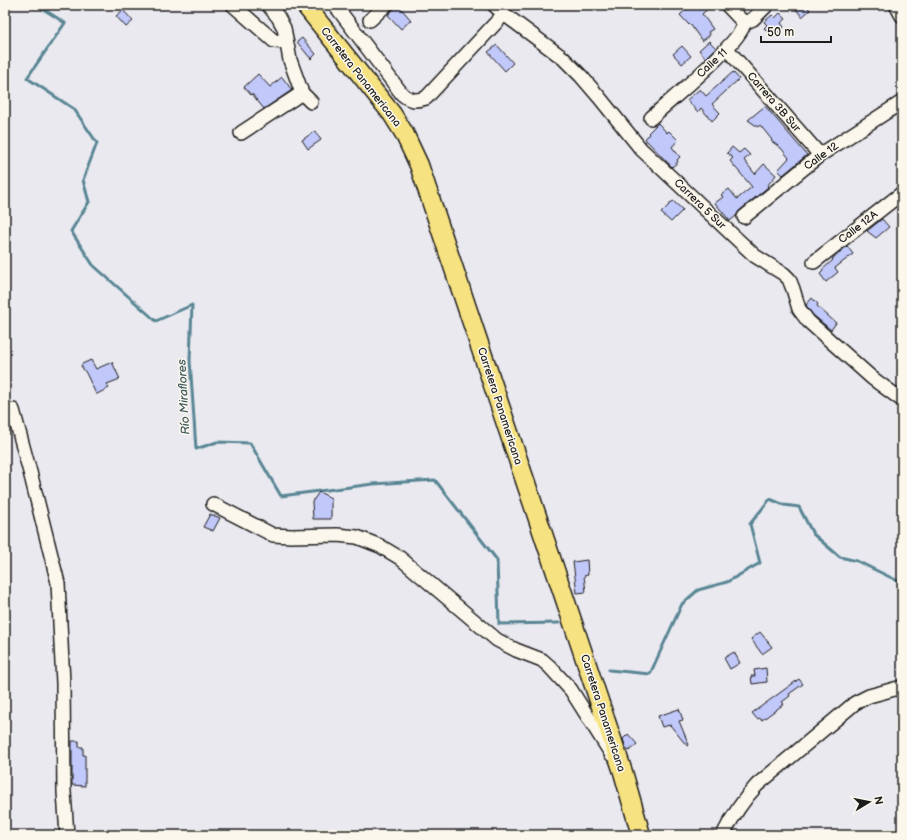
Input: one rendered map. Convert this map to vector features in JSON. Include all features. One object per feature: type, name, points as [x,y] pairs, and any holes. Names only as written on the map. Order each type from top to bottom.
[{"type":"highway","name":"Carretera Panamericana","points":[[305,5],[392,114],[404,133],[419,165],[622,772],[641,835]]},
{"type":"street","points":[[233,5],[274,41],[286,42]]},
{"type":"street","points":[[241,133],[307,98],[290,60],[284,28],[278,17],[268,5]]},
{"type":"street","points":[[335,5],[402,94],[413,100],[426,98],[504,14]]},
{"type":"street","points":[[370,20],[386,5]]},
{"type":"street","name":"Carrera 5 Sur","points":[[494,5],[563,58],[581,76],[641,149],[755,256],[784,274],[789,279],[799,309],[808,321],[872,378],[902,400]]},
{"type":"street","points":[[727,5],[744,23]]},
{"type":"street","name":"Calle 11","points":[[651,118],[727,49],[741,31],[744,23],[753,19],[767,5]]},
{"type":"street","points":[[896,5],[902,16]]},
{"type":"street","name":"Carrera 3B Sur","points":[[727,49],[820,155]]},
{"type":"street","name":"Calle 12","points":[[744,217],[820,155],[902,102]]},
{"type":"street","name":"Calle 12A","points":[[814,262],[902,193]]},
{"type":"street","points":[[13,410],[58,583],[63,683],[64,792],[67,835]]},
{"type":"street","points":[[213,504],[273,535],[337,535],[357,537],[380,546],[400,558],[497,640],[516,650],[542,660],[550,667],[571,690],[622,772]]},
{"type":"street","points":[[723,835],[748,794],[848,708],[869,696],[902,687]]},
{"type":"building","points":[[398,5],[411,20],[401,29],[388,15]]},
{"type":"building","points":[[691,5],[712,5],[702,14],[713,29],[708,32],[710,35],[702,41],[690,24],[689,25],[680,15]]},
{"type":"building","points":[[793,5],[806,5],[810,10],[802,17]]},
{"type":"building","points":[[123,10],[133,21],[126,27],[116,16]]},
{"type":"building","points":[[780,13],[786,19],[781,23],[784,27],[773,37],[764,28],[767,25],[764,22],[772,15],[775,18]]},
{"type":"building","points":[[302,38],[316,54],[311,59],[297,42]]},
{"type":"building","points":[[709,41],[716,48],[706,58],[699,50]]},
{"type":"building","points":[[497,45],[513,63],[505,71],[488,52]]},
{"type":"building","points":[[682,46],[691,56],[682,64],[673,54]]},
{"type":"building","points":[[733,72],[739,79],[712,104],[720,113],[712,121],[701,108],[698,112],[687,100],[700,89],[706,96]]},
{"type":"building","points":[[258,74],[270,87],[282,77],[292,90],[264,109],[252,94],[251,95],[244,87]]},
{"type":"building","points":[[765,106],[807,155],[783,175],[778,170],[789,158],[781,148],[771,141],[772,140],[760,125],[758,127],[748,120]]},
{"type":"building","points":[[658,123],[667,133],[669,131],[678,140],[672,147],[680,157],[677,160],[678,162],[672,167],[645,139],[649,134],[648,133]]},
{"type":"building","points":[[315,131],[321,140],[308,149],[302,140]]},
{"type":"building","points":[[732,147],[739,153],[744,149],[750,155],[744,160],[755,174],[764,164],[776,175],[767,186],[768,187],[739,211],[730,221],[715,203],[723,197],[721,195],[729,189],[737,199],[752,187],[730,161],[733,158],[727,153]]},
{"type":"building","points":[[673,201],[683,210],[671,222],[661,213]]},
{"type":"building","points":[[882,219],[889,227],[876,238],[867,231]]},
{"type":"building","points":[[847,246],[853,254],[835,268],[838,272],[826,282],[820,274],[823,271],[822,270]]},
{"type":"building","points":[[812,298],[818,304],[817,306],[836,323],[831,330],[813,315],[806,305]]},
{"type":"building","points":[[91,360],[96,369],[112,362],[120,379],[107,384],[109,388],[96,394],[81,366],[82,364]]},
{"type":"building","points":[[319,492],[331,498],[331,519],[313,519],[312,502]]},
{"type":"building","points":[[210,514],[220,518],[213,531],[203,527]]},
{"type":"building","points":[[587,560],[588,575],[584,576],[586,592],[577,593],[573,562]]},
{"type":"building","points":[[760,632],[772,647],[762,654],[751,639]]},
{"type":"building","points":[[734,652],[740,663],[730,669],[724,658]]},
{"type":"building","points":[[766,668],[767,682],[752,684],[751,676],[755,676],[754,670]]},
{"type":"building","points":[[799,679],[803,684],[789,694],[790,696],[782,702],[784,704],[762,720],[759,718],[757,719],[752,713]]},
{"type":"building","points":[[679,709],[683,720],[679,721],[689,745],[687,746],[670,725],[662,727],[658,716]]},
{"type":"building","points":[[628,734],[637,744],[629,751],[626,748],[623,739]]},
{"type":"building","points":[[72,741],[79,741],[79,747],[83,747],[83,755],[85,755],[85,786],[72,785]]},
{"type":"waterway","name":"Río Miraflores","points":[[37,5],[65,23],[27,78],[74,109],[97,143],[83,180],[89,202],[71,231],[93,265],[156,321],[192,305],[190,360],[196,449],[217,442],[250,443],[281,496],[373,484],[435,480],[497,560],[499,624],[559,623]]},
{"type":"waterway","points":[[609,670],[650,674],[682,604],[698,590],[727,582],[760,563],[750,524],[770,499],[784,505],[799,507],[813,534],[840,557],[857,561],[902,583]]}]
